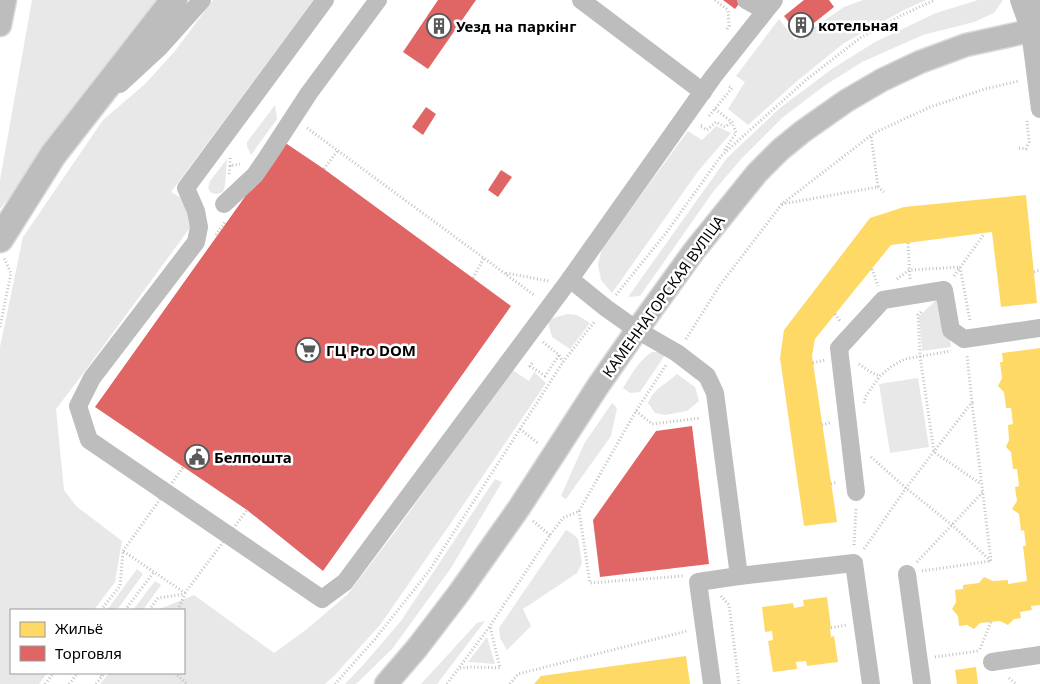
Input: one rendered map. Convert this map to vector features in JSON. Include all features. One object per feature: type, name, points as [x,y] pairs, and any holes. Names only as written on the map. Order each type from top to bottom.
[{"type":"highway","points":[[0,239],[52,155],[174,0]]},
{"type":"main road","points":[[0,25],[4,0]]},
{"type":"main road","name":"КАМЕННАГОРСКАЯ ВУЛІЦА","points":[[386,684],[418,648],[465,585],[519,508],[598,386],[637,330],[694,250],[757,172],[802,132],[846,101],[882,80],[920,62],[966,45],[1035,31]]},
{"type":"lane","points":[[80,120],[160,48],[202,0]]},
{"type":"lane","points":[[325,0],[186,188],[196,211],[199,227],[196,242],[92,378],[78,406],[89,440],[322,599],[345,582],[570,279],[713,76],[773,1]]},
{"type":"lane","points":[[224,204],[255,175],[309,93],[378,0]]},
{"type":"lane","points":[[581,0],[703,92]]},
{"type":"lane","points":[[746,0],[757,6],[773,1]]},
{"type":"lane","points":[[1018,0],[1035,31]]},
{"type":"lane","points":[[1035,0],[1036,79],[1040,109]]},
{"type":"lane","points":[[570,279],[637,330],[677,354],[707,376],[715,393],[738,576]]},
{"type":"lane","points":[[856,492],[839,348],[883,300],[944,290],[951,330],[967,339],[1040,328]]},
{"type":"lane","points":[[712,684],[698,582],[854,563],[871,684]]},
{"type":"lane","points":[[907,574],[922,684]]},
{"type":"lane","points":[[992,662],[1040,655]]},
{"type":"path","points":[[715,0],[728,10],[729,26],[723,34]]},
{"type":"path","points":[[447,684],[490,626],[550,535],[563,518],[578,511],[636,411],[668,362],[677,354],[720,285],[782,204],[871,135],[930,107],[985,89],[1036,79]]},
{"type":"path","points":[[721,156],[736,133],[732,122],[716,109],[700,126],[707,130],[716,122],[725,128],[732,122]]},
{"type":"path","points":[[302,125],[534,295]]},
{"type":"path","points":[[871,135],[878,187],[884,192]]},
{"type":"path","points":[[324,169],[338,150]]},
{"type":"path","points":[[782,204],[878,187]]},
{"type":"path","points":[[981,484],[934,452],[920,356],[918,315],[944,290],[984,234]]},
{"type":"path","points":[[908,243],[911,295]]},
{"type":"path","points":[[0,251],[11,273],[0,327]]},
{"type":"path","points":[[473,278],[484,258]]},
{"type":"path","points":[[894,280],[909,270],[960,267]]},
{"type":"path","points":[[960,267],[972,402],[991,561]]},
{"type":"path","points":[[1034,272],[1040,270]]},
{"type":"path","points":[[505,273],[550,281],[570,279]]},
{"type":"path","points":[[864,404],[866,396],[880,376],[892,366],[904,359],[920,356],[967,339]]},
{"type":"path","points":[[540,351],[544,343],[559,354],[563,362]]},
{"type":"path","points":[[824,370],[823,360],[829,352]]},
{"type":"path","points":[[535,358],[530,366],[544,376],[559,354]]},
{"type":"path","points":[[854,563],[906,488],[972,402]]},
{"type":"path","points":[[636,411],[652,424],[706,417]]},
{"type":"path","points":[[830,416],[832,425]]},
{"type":"path","points":[[867,449],[871,457],[952,525],[991,561]]},
{"type":"path","points":[[102,609],[120,586],[123,551],[184,466]]},
{"type":"path","points":[[907,574],[983,491]]},
{"type":"path","points":[[854,563],[856,492]]},
{"type":"path","points":[[178,609],[185,593],[247,510]]},
{"type":"path","points":[[578,511],[590,583],[686,575]]},
{"type":"path","points":[[123,551],[185,593]]},
{"type":"path","points":[[907,574],[991,561]]},
{"type":"path","points":[[126,609],[154,572]]},
{"type":"path","points":[[708,581],[729,605],[739,684]]},
{"type":"path","points":[[150,609],[158,598],[185,593]]},
{"type":"path","points":[[918,660],[979,651],[991,622]]},
{"type":"path","points":[[460,668],[500,668],[490,626]]},
{"type":"path","points":[[510,684],[518,674],[688,631]]},
{"type":"path","points":[[992,662],[1016,684]]},
{"type":"path","points":[[45,684],[53,674]]},
{"type":"path","points":[[69,684],[77,674]]},
{"type":"path","points":[[176,674],[187,684]]},
{"type":"path","points":[[96,684],[104,675]]},
{"type":"shaded area","points":[[32,0],[161,0],[0,209],[0,180]]},
{"type":"shaded area","points":[[213,0],[314,0],[171,192],[185,200],[192,225],[56,409],[64,490],[76,506],[122,541],[115,582],[95,609],[10,609],[10,674],[46,674],[39,684],[0,684],[0,347],[23,237],[103,120],[145,84],[175,51]]},
{"type":"shaded area","points":[[863,0],[926,0],[844,43],[797,81],[748,125],[728,109],[745,82],[736,76],[779,19],[795,40],[844,7]]},
{"type":"shaded area","points":[[978,0],[1003,0],[994,13],[974,22],[923,35],[862,62],[824,86],[782,118],[742,158],[713,192],[640,296],[628,297],[727,158],[780,108],[832,69],[875,42],[936,13]]},
{"type":"shaded area","points":[[275,105],[277,119],[251,155],[247,142]]},
{"type":"shaded area","points":[[716,126],[731,133],[699,170],[612,293],[601,280],[598,265],[602,248],[688,131],[702,140]]},
{"type":"shaded area","points":[[227,159],[223,192],[211,193],[208,188],[210,181]]},
{"type":"shaded area","points":[[942,295],[951,347],[922,351],[919,316]]},
{"type":"shaded area","points":[[567,314],[577,315],[590,323],[570,349],[552,337],[548,322],[553,318]]},
{"type":"shaded area","points":[[652,352],[659,352],[665,355],[640,392],[630,393],[623,388],[639,363]]},
{"type":"shaded area","points":[[511,369],[529,381],[534,372],[546,383],[380,625],[325,684],[100,684],[108,674],[185,674],[185,609],[159,609],[194,595],[274,653],[307,629],[347,595],[398,528]]},
{"type":"shaded area","points":[[677,374],[695,387],[699,401],[687,411],[665,415],[655,413],[648,403],[650,398],[656,390]]},
{"type":"shaded area","points":[[918,378],[929,447],[890,453],[879,384]]},
{"type":"shaded area","points":[[612,403],[617,408],[611,436],[566,499],[561,496],[584,444]]},
{"type":"shaded area","points":[[495,479],[502,482],[451,568],[392,649],[356,684],[345,684],[401,621]]},
{"type":"shaded area","points":[[566,530],[578,539],[582,563],[577,573],[523,609],[531,626],[507,650],[500,638],[499,628]]},
{"type":"shaded area","points":[[137,569],[143,574],[118,609],[108,609]]},
{"type":"shaded area","points":[[155,581],[161,585],[144,609],[134,609]]},
{"type":"shaded area","points":[[485,621],[437,684],[421,684],[477,623]]},
{"type":"shaded area","points":[[487,637],[495,664],[468,662]]},
{"type":"building: Жильё","points":[[1026,195],[1037,303],[1001,307],[992,232],[891,245],[815,339],[812,356],[837,522],[804,526],[780,358],[784,330],[870,218],[904,207]]},
{"type":"building: Жильё","points":[[1040,348],[1040,605],[1031,606],[1032,610],[1020,612],[1021,618],[1014,619],[1008,625],[1000,621],[980,623],[974,629],[967,625],[959,626],[958,616],[952,609],[956,602],[955,590],[963,589],[963,585],[979,583],[984,577],[993,581],[1008,580],[1008,584],[1027,581],[1023,546],[1026,546],[1024,530],[1021,531],[1019,514],[1012,509],[1017,501],[1015,487],[1019,486],[1017,469],[1013,469],[1011,452],[1006,447],[1009,440],[1008,425],[1013,424],[1011,408],[1006,408],[1004,392],[998,386],[1002,378],[1000,362],[1003,362],[1002,353]]},
{"type":"building: Жильё","points":[[827,597],[831,637],[834,636],[838,662],[807,666],[806,661],[796,662],[797,669],[773,672],[768,641],[773,640],[772,631],[765,632],[762,607],[793,603],[794,608],[804,606],[803,600]]},
{"type":"building: Жильё","points":[[686,656],[690,684],[534,684],[541,676]]},
{"type":"building: Жильё","points":[[976,667],[978,684],[957,684],[955,670]]},
{"type":"building: Торговля","name":"Уезд на паркінг","points":[[438,0],[476,0],[428,69],[403,52]]},
{"type":"building: Торговля","points":[[723,0],[742,0],[735,9]]},
{"type":"building: Торговля","name":"котельная","points":[[804,0],[829,0],[834,7],[799,35],[784,16]]},
{"type":"building: Торговля","points":[[426,107],[436,114],[423,135],[412,127]]},
{"type":"building: Торговля","name":"ГЦ Pro DOM","points":[[284,142],[324,169],[511,306],[323,571],[247,510],[95,407]]},
{"type":"building: Торговля","points":[[501,170],[512,177],[498,197],[488,190]]},
{"type":"building: Торговля","points":[[692,426],[709,564],[600,577],[593,520],[656,431]]},
{"type":"place","name":"котельная","points":[[801,25]]},
{"type":"place","name":"Уезд на паркінг","points":[[439,26]]},
{"type":"place","name":"ГЦ Pro DOM","points":[[308,350]]},
{"type":"place","name":"Белпошта","points":[[197,457]]}]
